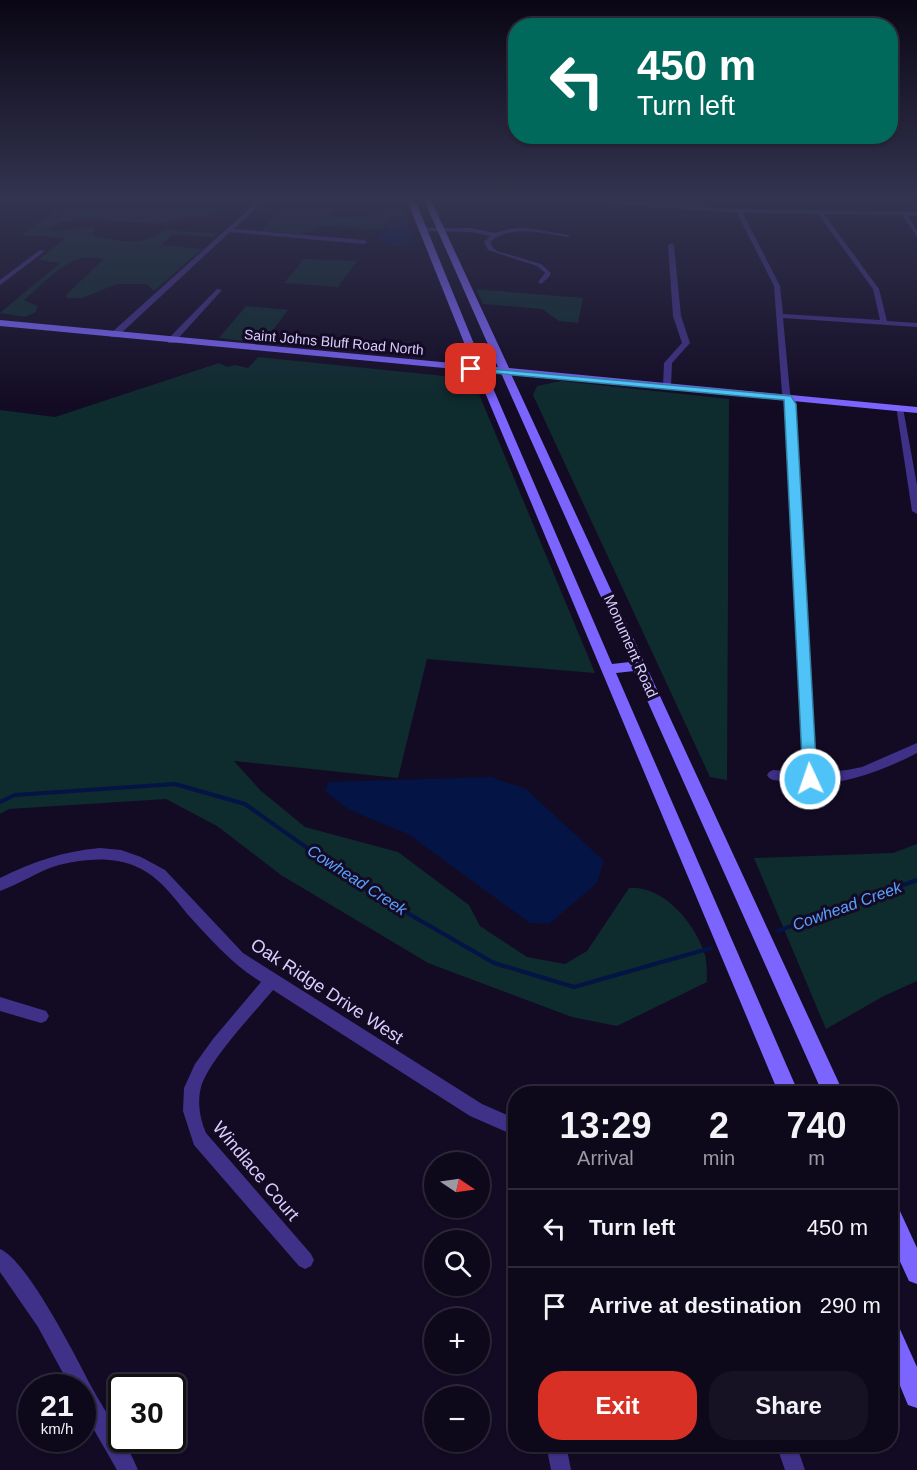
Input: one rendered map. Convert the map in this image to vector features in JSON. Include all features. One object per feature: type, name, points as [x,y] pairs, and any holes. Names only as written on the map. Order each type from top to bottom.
[{"type":"main road","name":"Monument Road","points":[[459,269],[507,372],[522,389],[640,666],[830,1086]]},
{"type":"main road","points":[[441,270],[450,271],[458,287],[474,300]]},
{"type":"main road","name":"Monument Road","points":[[441,270],[481,370],[786,1086]]},
{"type":"main road","name":"Saint Johns Bluff Road North","points":[[0,323],[917,410]]},
{"type":"main road","points":[[417,364],[442,361],[462,355],[468,339]]},
{"type":"main road","points":[[522,389],[556,376]]},
{"type":"main road","points":[[609,669],[640,666]]},
{"type":"main road","points":[[898,1232],[917,1273]]},
{"type":"main road","points":[[898,1351],[917,1396]]},
{"type":"street","points":[[0,283],[19,269]]},
{"type":"street","points":[[114,335],[186,269]]},
{"type":"street","points":[[541,282],[548,273],[543,269]]},
{"type":"street","points":[[667,386],[668,363],[686,344],[677,316],[673,269]]},
{"type":"street","points":[[768,269],[777,286],[788,398],[791,404],[810,779]]},
{"type":"street","points":[[861,269],[876,289],[884,322]]},
{"type":"street","points":[[171,340],[219,290]]},
{"type":"street","points":[[781,316],[917,325]]},
{"type":"street","points":[[899,408],[913,468],[917,511]]},
{"type":"street","points":[[773,775],[810,779],[859,774],[917,748]]},
{"type":"street","name":"Oak Ridge Drive West","points":[[0,885],[40,864],[73,856],[102,854],[141,862],[160,873],[238,958],[271,982],[476,1110],[508,1124]]},
{"type":"street","name":"Windlace Court","points":[[271,982],[204,1066],[195,1082],[191,1102],[192,1122],[200,1139],[305,1260]]},
{"type":"street","points":[[0,1004],[41,1016]]},
{"type":"street","points":[[0,1258],[23,1285],[75,1374]]},
{"type":"street","points":[[96,1413],[128,1470]]},
{"type":"street","points":[[558,1452],[561,1470]]},
{"type":"street","points":[[789,1452],[795,1470]]},
{"type":"green space","points":[[53,269],[61,269],[24,300],[37,306],[36,312],[25,317],[0,313]]},
{"type":"green space","points":[[94,269],[180,269],[154,291],[147,284],[117,284],[82,298],[67,298],[67,294]]},
{"type":"green space","points":[[296,269],[351,269],[338,287],[284,283]]},
{"type":"green space","points":[[476,289],[583,298],[578,323],[559,321],[542,309],[483,304]]},
{"type":"green space","points":[[246,306],[288,310],[263,343],[219,338]]},
{"type":"green space","points":[[258,357],[464,378],[474,382],[595,673],[427,659],[398,778],[234,761],[260,790],[305,827],[398,852],[469,905],[480,926],[527,957],[565,964],[587,951],[629,888],[654,893],[677,909],[694,931],[705,955],[707,982],[617,1026],[572,1017],[428,963],[281,875],[217,826],[166,799],[9,809],[0,814],[0,410],[55,417],[219,363],[227,367],[235,365],[248,368]]},
{"type":"green space","points":[[561,381],[729,399],[727,780],[710,777],[533,395],[537,386]]},
{"type":"green space","points":[[917,844],[917,981],[882,997],[826,1029],[754,858],[893,853]]},
{"type":"shaded area","points":[[490,777],[526,789],[604,861],[597,883],[549,924],[530,923],[408,834],[349,810],[325,791],[329,782]]},
{"type":"waterway","name":"Cowhead Creek","points":[[0,802],[15,795],[175,784],[245,804],[364,888],[494,963],[574,987],[711,948]]},
{"type":"waterway","name":"Cowhead Creek","points":[[778,931],[917,880]]},
{"type":"route","points":[[471,369],[788,398],[791,404],[810,779]]}]
